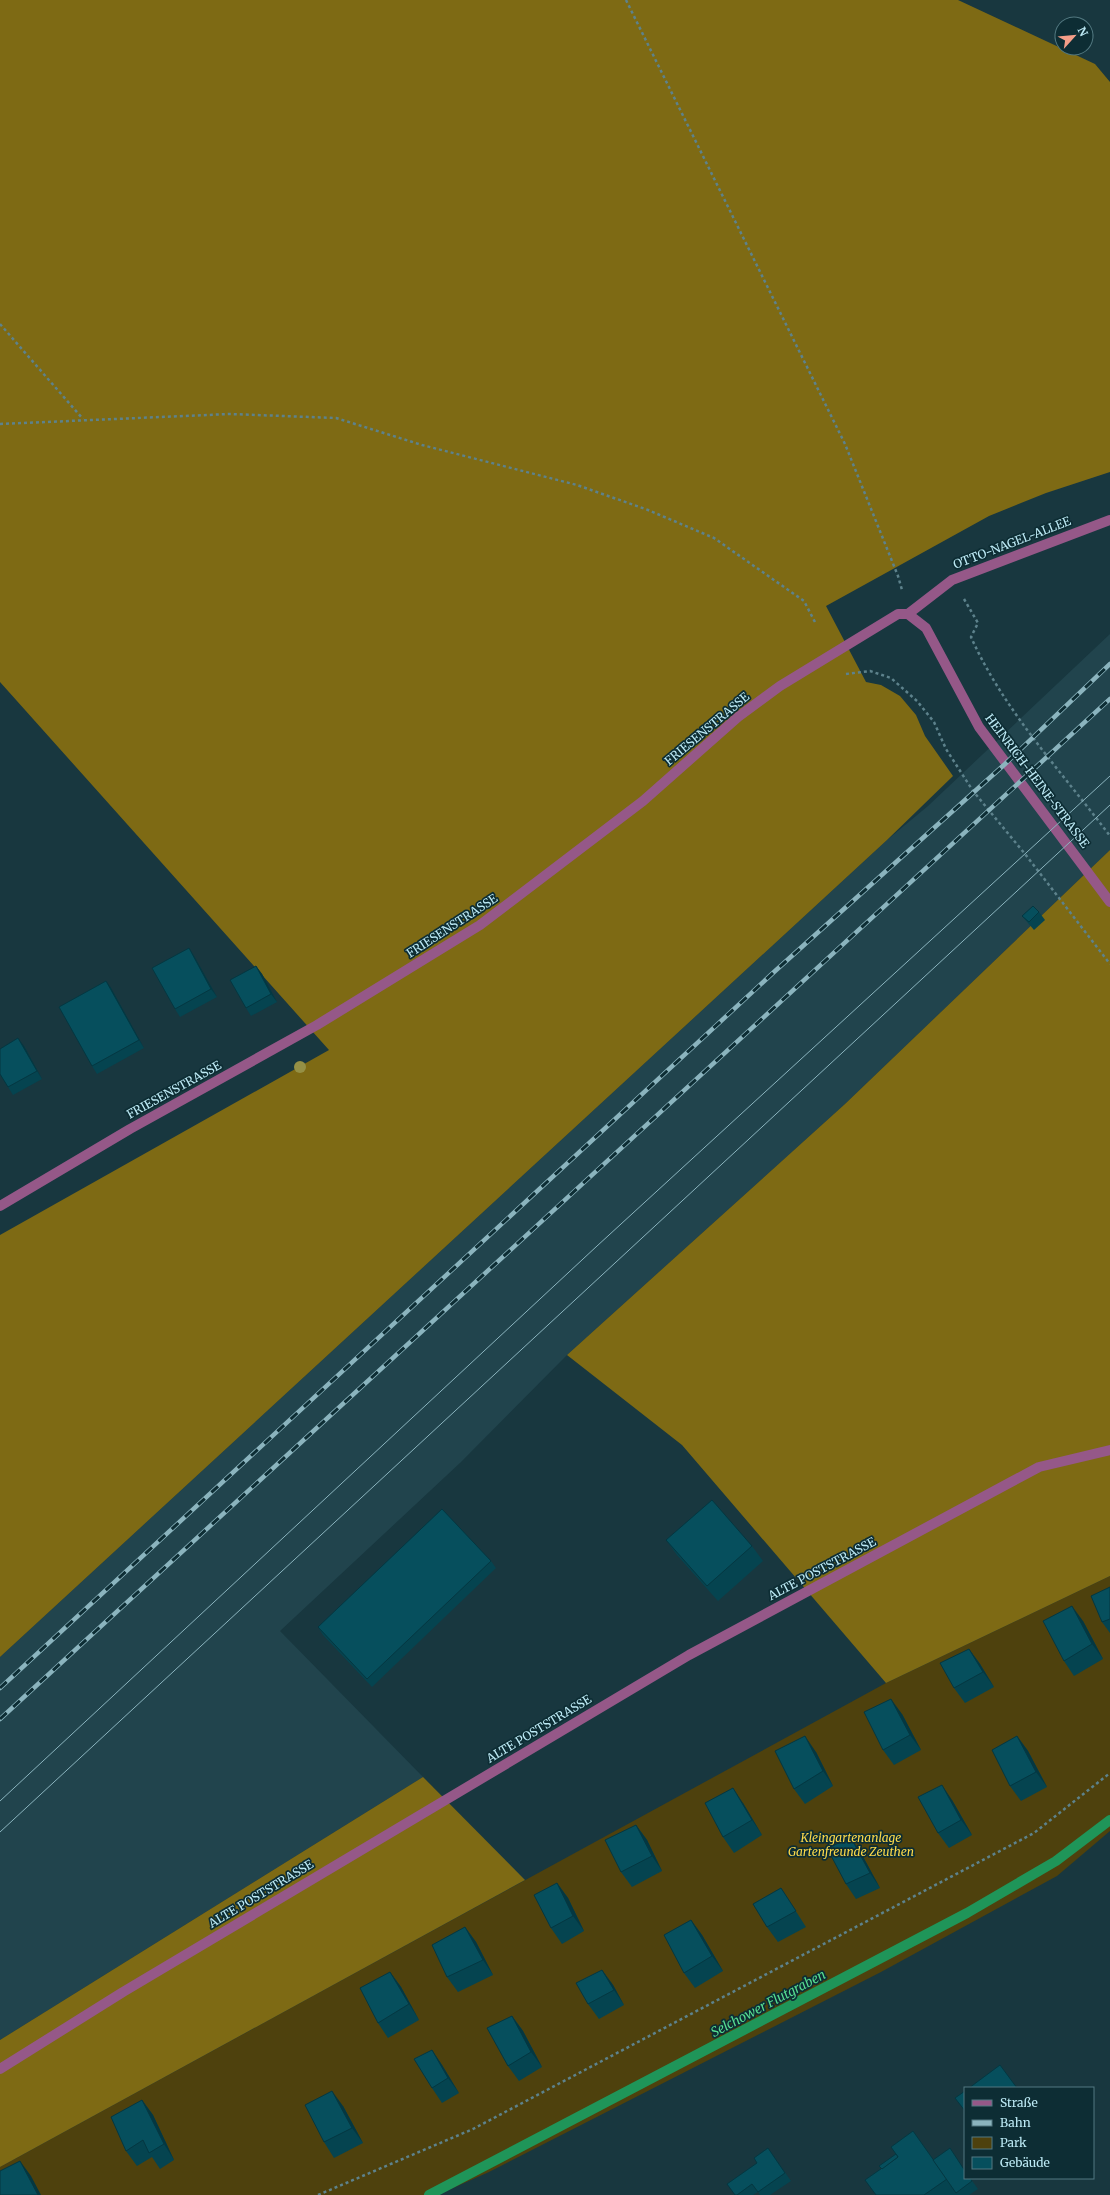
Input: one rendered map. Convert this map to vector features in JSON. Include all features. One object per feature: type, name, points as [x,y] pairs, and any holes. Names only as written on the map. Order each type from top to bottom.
[{"type":"street","name":"OTTO-NAGEL-ALLEE","points":[[908,614],[952,580],[1110,520]]},
{"type":"street","name":"FRIESENSTRASSE","points":[[0,1206],[130,1129],[317,1025],[480,925],[643,801],[738,717],[780,686],[898,614],[908,614]]},
{"type":"street","name":"HEINRICH-HEINE-STRASSE","points":[[908,614],[926,628],[979,726],[1110,902]]},
{"type":"street","name":"ALTE POSTSTRASSE","points":[[0,2069],[130,1988],[689,1655],[1039,1467],[1110,1450]]},
{"type":"path","points":[[626,0],[846,444],[898,576]]},
{"type":"path","points":[[0,324],[83,419]]},
{"type":"path","points":[[0,424],[83,419],[230,414],[336,418],[422,445],[577,485],[648,510],[714,538],[804,601],[816,624]]},
{"type":"path","points":[[952,580],[978,623],[971,637],[984,663],[1037,743],[1110,836]]},
{"type":"path","points":[[833,654],[845,674],[870,671],[891,678],[917,701],[934,722],[946,749],[973,791],[1025,854],[1110,964]]},
{"type":"path","points":[[318,2195],[473,2129],[1034,1833],[1110,1773]]},
{"type":"shaded area","points":[[0,0],[958,0],[1054,45],[1054,56],[1078,56],[1095,64],[1110,82],[1110,472],[1046,493],[989,516],[826,606],[866,682],[881,685],[900,696],[916,715],[925,736],[953,776],[887,840],[0,1657],[0,1235],[329,1050],[0,682]]},
{"type":"shaded area","points":[[1110,634],[1110,850],[845,1104],[567,1355],[461,1462],[280,1631],[423,1777],[0,2040],[0,1657],[887,840],[928,806]]},
{"type":"shaded area","points":[[1110,850],[1110,1576],[886,1683],[682,1445],[567,1355],[845,1104]]},
{"type":"shaded area","points":[[423,1777],[525,1880],[0,2167],[0,2040]]},
{"type":"green space","name":"Kleingartenanlage Gartenfreunde Zeuthen","points":[[1110,1576],[1110,1831],[1057,1876],[881,1972],[489,2172],[437,2195],[0,2195],[0,2167],[886,1683]]},
{"type":"building","points":[[1033,906],[1039,912],[1029,922],[1022,916]]},
{"type":"building","points":[[189,948],[211,989],[175,1009],[152,968]]},
{"type":"building","points":[[256,966],[271,994],[246,1008],[230,980]]},
{"type":"building","points":[[106,981],[139,1040],[92,1066],[59,1007]]},
{"type":"building","points":[[18,1038],[37,1071],[8,1087],[0,1074],[0,1049]]},
{"type":"building","points":[[712,1500],[752,1546],[707,1586],[666,1540]]},
{"type":"building","points":[[442,1509],[491,1561],[367,1679],[318,1627]]},
{"type":"building","points":[[1110,1587],[1110,1619],[1102,1622],[1091,1596]]},
{"type":"building","points":[[1072,1606],[1092,1644],[1064,1661],[1043,1621]]},
{"type":"building","points":[[969,1649],[983,1672],[954,1688],[940,1663]]},
{"type":"building","points":[[891,1699],[910,1735],[883,1750],[864,1712]]},
{"type":"building","points":[[805,1736],[823,1771],[794,1789],[775,1751]]},
{"type":"building","points":[[1017,1736],[1036,1772],[1010,1786],[992,1750]]},
{"type":"building","points":[[942,1785],[961,1820],[938,1833],[918,1797]]},
{"type":"building","points":[[733,1788],[752,1820],[723,1837],[705,1803]]},
{"type":"building","points":[[636,1825],[652,1856],[621,1872],[605,1840]]},
{"type":"building","points":[[851,1838],[870,1873],[846,1884],[827,1848]]},
{"type":"building","points":[[557,1883],[573,1916],[551,1928],[534,1895]]},
{"type":"building","points":[[781,1888],[796,1911],[767,1927],[753,1904]]},
{"type":"building","points":[[691,1920],[712,1956],[684,1973],[664,1935]]},
{"type":"building","points":[[465,1927],[483,1960],[447,1977],[432,1945]]},
{"type":"building","points":[[602,1970],[614,1990],[588,2004],[576,1983]]},
{"type":"building","points":[[390,1972],[409,2004],[378,2023],[360,1988]]},
{"type":"building","points":[[512,2016],[531,2052],[508,2066],[487,2028]]},
{"type":"building","points":[[432,2050],[448,2078],[432,2088],[414,2059]]},
{"type":"building","points":[[1000,2065],[1016,2087],[970,2087]]},
{"type":"building","points":[[332,2091],[352,2128],[324,2142],[305,2105]]},
{"type":"building","points":[[964,2092],[964,2110],[955,2098]]},
{"type":"building","points":[[142,2100],[164,2144],[149,2153],[143,2140],[126,2151],[111,2117]]},
{"type":"building","points":[[913,2131],[947,2179],[924,2195],[876,2195],[865,2180],[898,2157],[891,2147]]},
{"type":"building","points":[[768,2148],[785,2173],[758,2192],[752,2184],[735,2195],[727,2184],[757,2163],[754,2158]]},
{"type":"building","points":[[950,2148],[964,2169],[964,2179],[971,2179],[972,2181],[956,2193],[933,2160]]},
{"type":"building","points":[[896,2154],[898,2157],[882,2169],[879,2166]]},
{"type":"building","points":[[20,2161],[38,2195],[0,2195],[0,2171]]},
{"type":"waterway","name":"Selchower Flutgraben","points":[[429,2195],[967,1913],[1056,1861],[1110,1820]]},
{"type":"tram line","points":[[0,1801],[597,1246],[1110,776]]},
{"type":"tram line","points":[[0,1832],[1110,805]]},
{"type":"railway","points":[[0,1688],[774,972],[1005,764],[1110,664]]},
{"type":"railway","points":[[0,1719],[1110,699]]}]
